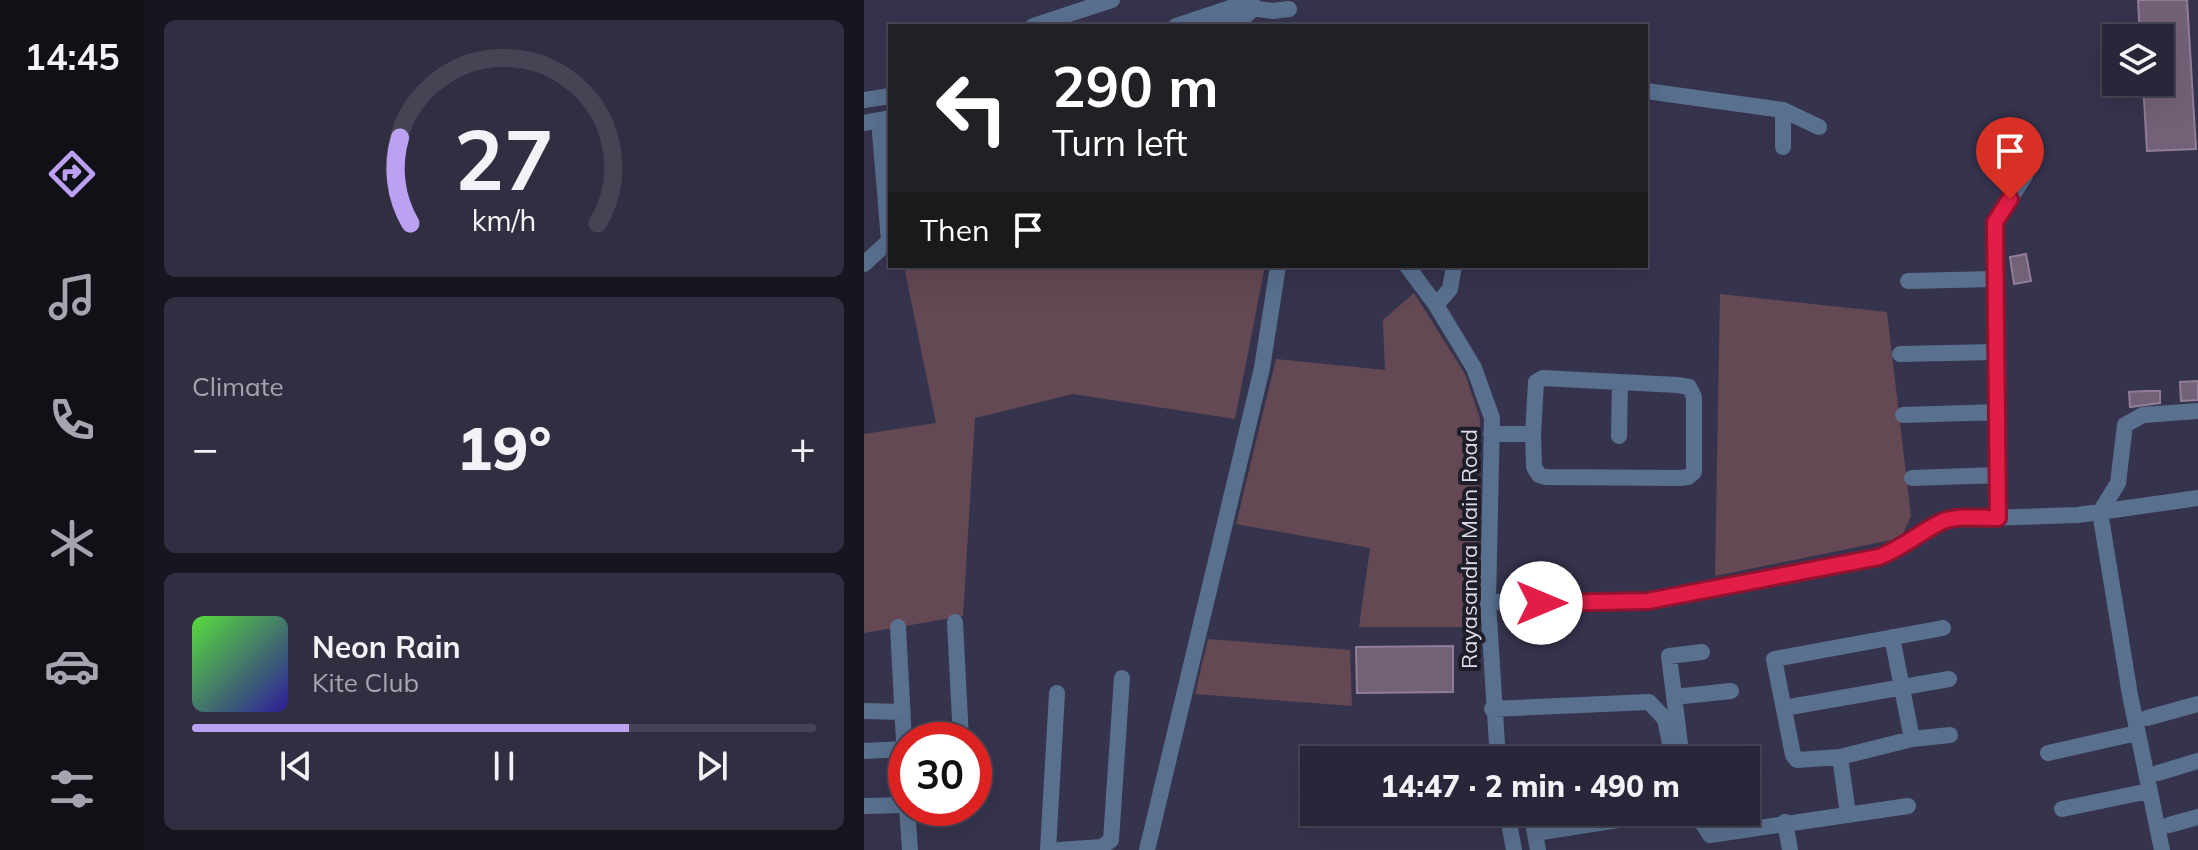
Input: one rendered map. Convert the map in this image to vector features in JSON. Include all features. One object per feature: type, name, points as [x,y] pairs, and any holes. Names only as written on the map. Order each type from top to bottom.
[{"type":"street","points":[[1039,24],[1112,0]]},
{"type":"street","points":[[1182,24],[1236,6],[1289,12]]},
{"type":"street","points":[[1223,24],[1243,18],[1255,7]]},
{"type":"street","points":[[1648,91],[1783,110],[1819,127]]},
{"type":"street","points":[[864,100],[888,96]]},
{"type":"street","points":[[1783,110],[1783,147]]},
{"type":"street","points":[[878,120],[888,230]]},
{"type":"street","points":[[1998,518],[1995,222],[2025,176]]},
{"type":"street","points":[[864,264],[888,242]]},
{"type":"street","points":[[1147,850],[1262,368],[1278,268]]},
{"type":"street","name":"Rayasandra Main Road","points":[[1408,268],[1436,305],[1485,392],[1492,418],[1488,602],[1496,746]]},
{"type":"street","points":[[1436,305],[1450,289],[1454,268]]},
{"type":"street","points":[[1908,281],[1994,279]]},
{"type":"street","points":[[1900,354],[1996,352]]},
{"type":"street","points":[[1543,378],[1689,387],[1694,397],[1694,472],[1688,477],[1539,475],[1534,467],[1533,434],[1536,382],[1543,378]]},
{"type":"street","points":[[1619,436],[1620,382]]},
{"type":"street","points":[[2162,850],[2137,733],[2100,512],[2118,483],[2125,425],[2143,415],[2198,411]]},
{"type":"street","points":[[1903,415],[1997,412]]},
{"type":"street","points":[[1491,434],[1533,434]]},
{"type":"street","points":[[1912,478],[1998,475]]},
{"type":"street","points":[[1488,602],[1648,601],[1879,557],[1903,548],[1941,522],[2100,512],[2198,498]]},
{"type":"street","points":[[955,622],[960,722]]},
{"type":"street","points":[[898,627],[904,722]]},
{"type":"street","points":[[1943,628],[1774,659],[1793,755],[1797,760],[1840,757],[1912,739],[1950,735]]},
{"type":"street","points":[[1892,637],[1912,739]]},
{"type":"street","points":[[1680,746],[1669,656],[1702,652]]},
{"type":"street","points":[[1059,850],[1102,847],[1111,840],[1122,678]]},
{"type":"street","points":[[1784,708],[1949,679]]},
{"type":"street","points":[[1674,697],[1731,691]]},
{"type":"street","points":[[1048,850],[1057,693]]},
{"type":"street","points":[[1492,709],[1649,702],[1665,719],[1670,744]]},
{"type":"street","points":[[2147,718],[2198,704]]},
{"type":"street","points":[[864,711],[903,712]]},
{"type":"street","points":[[2048,753],[2137,733]]},
{"type":"street","points":[[864,751],[888,750]]},
{"type":"street","points":[[1840,757],[1848,814]]},
{"type":"street","points":[[2158,773],[2198,761]]},
{"type":"street","points":[[2062,809],[2149,791]]},
{"type":"street","points":[[864,806],[888,806]]},
{"type":"street","points":[[1704,826],[1710,835],[1908,806]]},
{"type":"street","points":[[2169,825],[2198,817]]},
{"type":"street","points":[[1785,822],[1790,850]]},
{"type":"street","points":[[908,826],[910,850]]},
{"type":"street","points":[[1510,826],[1514,850]]},
{"type":"street","points":[[1536,842],[1599,826]]},
{"type":"shaded area","points":[[904,268],[1265,268],[1235,419],[1073,394],[975,418],[963,616],[864,633],[864,434],[936,423]]},
{"type":"shaded area","points":[[1414,293],[1465,374],[1480,419],[1475,627],[1359,627],[1370,548],[1236,524],[1276,359],[1385,370],[1383,320]]},
{"type":"shaded area","points":[[1720,294],[1887,312],[1911,516],[1901,538],[1715,576]]},
{"type":"shaded area","points":[[1208,639],[1350,650],[1352,706],[1195,694]]},
{"type":"building","points":[[2138,0],[2187,0],[2196,149],[2147,151],[2144,96],[2174,96],[2174,24],[2139,24]]},
{"type":"building","points":[[2026,254],[2031,281],[2014,284],[2010,257]]},
{"type":"building","points":[[2198,381],[2198,400],[2181,401],[2180,382]]},
{"type":"building","points":[[2160,391],[2160,403],[2130,407],[2129,392]]},
{"type":"building","points":[[1453,646],[1453,692],[1357,693],[1356,647]]},
{"type":"route","points":[[1541,603],[1621,604],[1691,594],[1879,557],[1903,548],[1941,522],[1953,519],[1998,518],[1995,222],[2010,199]]}]
